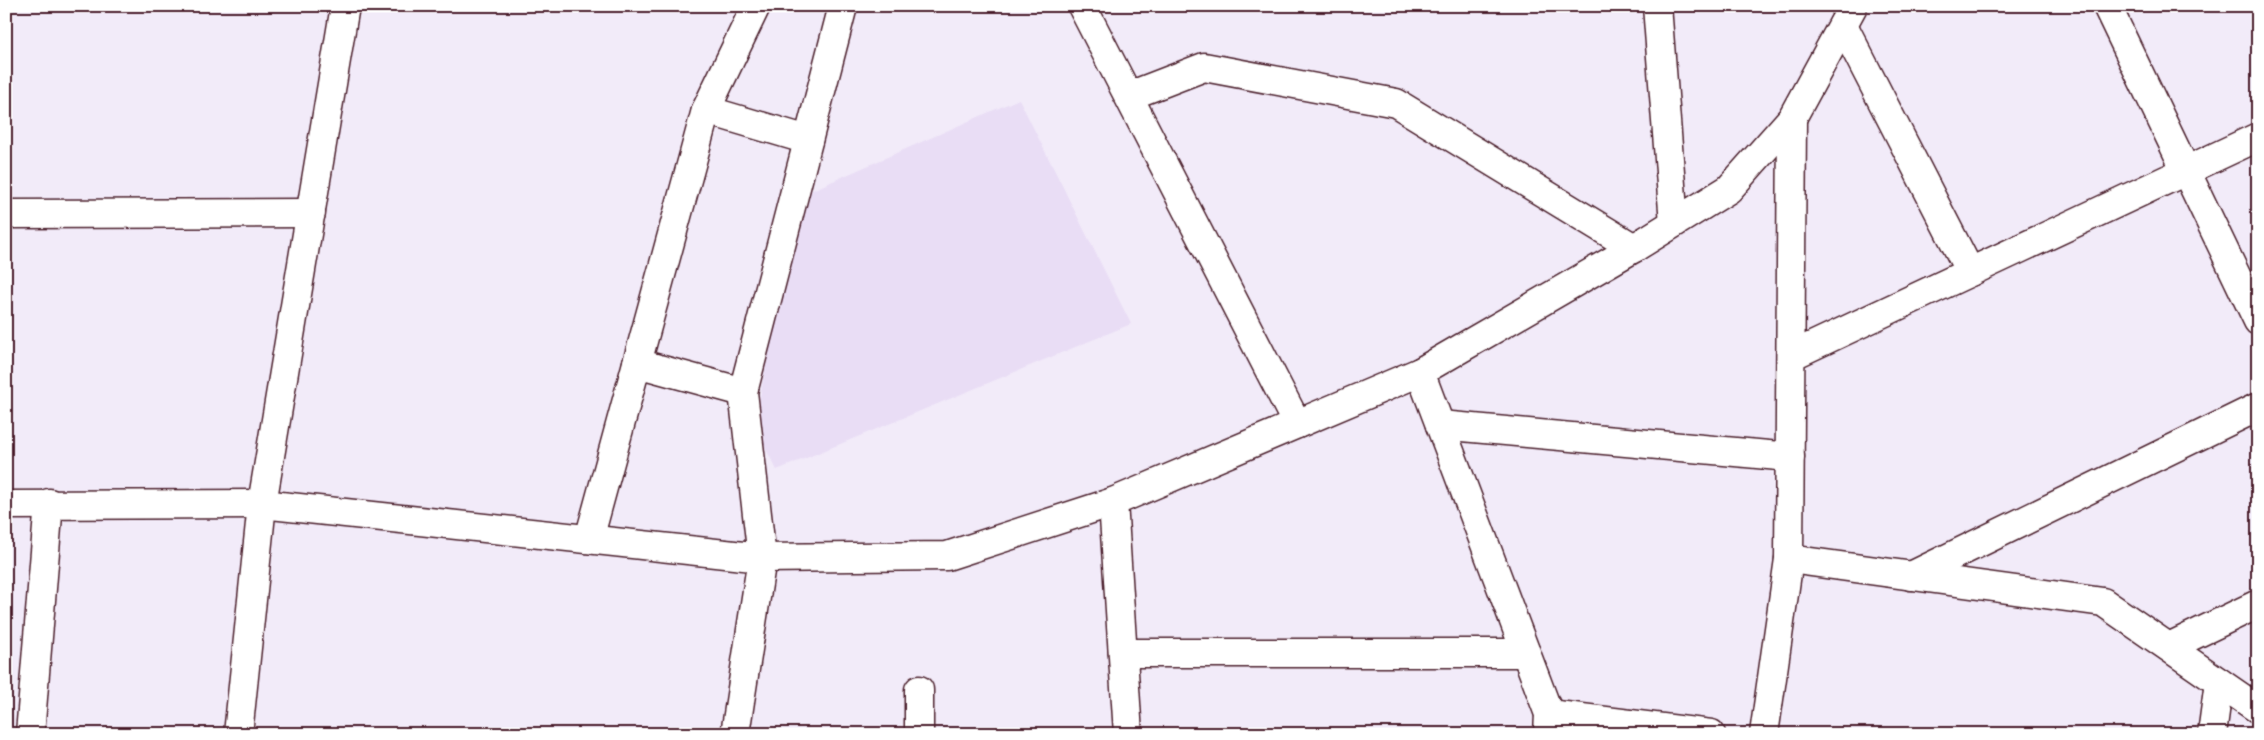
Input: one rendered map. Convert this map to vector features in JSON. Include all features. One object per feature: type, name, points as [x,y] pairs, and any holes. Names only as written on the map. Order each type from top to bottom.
[{"type":"street","points":[[238,734],[262,504],[345,6]]},
{"type":"street","points":[[589,539],[706,110],[756,6]]},
{"type":"street","points":[[735,734],[762,558],[743,392],[843,6]]},
{"type":"street","points":[[1082,6],[1297,424]]},
{"type":"street","points":[[1657,6],[1674,223]]},
{"type":"street","points":[[2107,6],[2258,321]]},
{"type":"street","points":[[1848,16],[1970,272]]},
{"type":"street","points":[[6,505],[49,503],[262,504],[762,558],[947,556],[1113,502],[1420,372],[1634,248],[1729,189],[1792,118],[1848,16]]},
{"type":"street","points":[[1129,96],[1204,67],[1396,103],[1634,248]]},
{"type":"street","points":[[706,110],[808,140]]},
{"type":"street","points":[[1764,734],[1789,559],[1792,118]]},
{"type":"street","points":[[1790,356],[2258,137]]},
{"type":"street","points":[[6,214],[311,213]]},
{"type":"street","points":[[637,363],[743,392]]},
{"type":"street","points":[[1420,372],[1526,654],[1548,724],[1711,734]]},
{"type":"street","points":[[1911,576],[2258,407]]},
{"type":"street","points":[[1440,425],[1790,456]]},
{"type":"street","points":[[1113,502],[1128,734]]},
{"type":"street","points":[[30,734],[49,503]]},
{"type":"street","points":[[1789,559],[2103,602],[2258,709]]},
{"type":"street","points":[[2169,647],[2258,604]]},
{"type":"street","points":[[1123,653],[1526,654]]},
{"type":"street","points":[[2212,734],[2219,682]]},
{"type":"street","points":[[919,690],[919,734]]},
{"type":"shaded area","points":[[1019,99],[1131,324],[777,470],[754,427],[799,196]]}]
